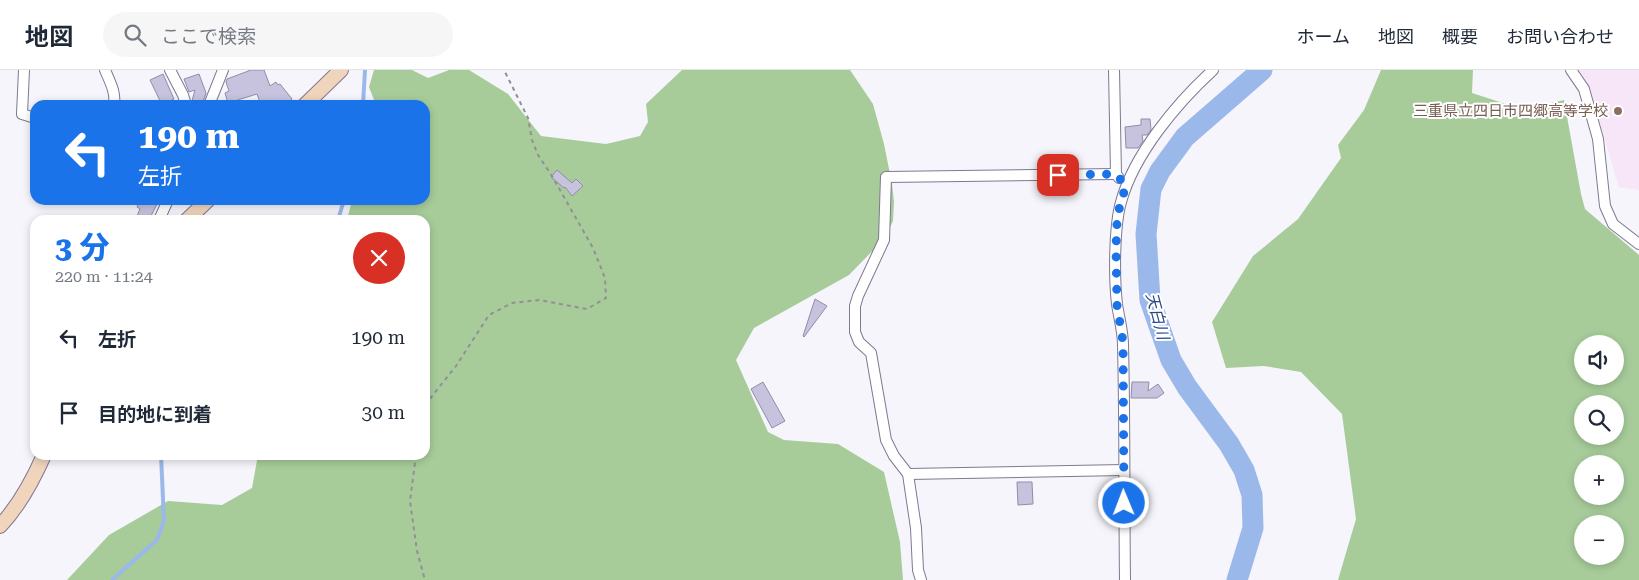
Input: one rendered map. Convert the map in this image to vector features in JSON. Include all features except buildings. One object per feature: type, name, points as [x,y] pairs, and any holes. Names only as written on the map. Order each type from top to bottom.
[{"type":"main road","points":[[310,100],[341,70]]},
{"type":"main road","points":[[192,215],[203,205]]},
{"type":"main road","points":[[0,526],[9,516],[42,460]]},
{"type":"street","points":[[24,70],[22,114],[30,116]]},
{"type":"street","points":[[105,70],[114,91],[114,100]]},
{"type":"street","points":[[170,70],[184,100]]},
{"type":"street","points":[[211,100],[223,70]]},
{"type":"street","points":[[1114,70],[1116,174],[1126,186]]},
{"type":"street","points":[[1125,580],[1123,342],[1117,305],[1116,248],[1120,204],[1126,186],[1148,146],[1175,109],[1213,70]]},
{"type":"street","points":[[1572,70],[1584,89],[1598,139],[1605,206],[1613,224],[1639,244]]},
{"type":"street","points":[[921,580],[918,570],[916,528],[908,474],[894,456],[886,440],[871,353],[859,342],[855,332],[855,312],[858,296],[884,240],[886,177],[1116,174]]},
{"type":"street","points":[[908,474],[1124,470]]},
{"type":"path","points":[[430,399],[456,366],[489,315],[512,303],[539,300],[587,309],[606,298],[605,278],[593,248],[538,155],[532,140],[528,118],[504,70]]},
{"type":"path","points":[[415,460],[410,502],[417,551],[425,580]]},
{"type":"shaded area","name":"三重県立四日市四郷高等学校","points":[[1578,70],[1639,70],[1639,190],[1619,187],[1589,87]]},
{"type":"green space","points":[[374,70],[412,70],[428,78],[449,70],[469,70],[508,94],[541,136],[606,144],[640,136],[648,122],[646,104],[682,70],[850,70],[873,104],[892,184],[894,202],[893,221],[885,238],[849,275],[754,328],[736,360],[768,432],[784,440],[838,444],[884,472],[900,542],[903,580],[67,580],[109,535],[168,501],[222,505],[252,488],[257,460],[430,460],[430,215],[348,215],[351,205],[430,205],[430,100],[374,100],[369,87]]},
{"type":"green space","points":[[1381,70],[1473,70],[1472,93],[1506,104],[1533,107],[1564,100],[1585,209],[1639,255],[1639,580],[1338,580],[1356,519],[1342,414],[1301,372],[1264,366],[1226,368],[1212,322],[1253,256],[1298,219],[1341,158],[1338,145],[1364,110]]},
{"type":"waterway","points":[[363,100],[365,70]]},
{"type":"waterway","name":"天白川","points":[[1237,580],[1253,528],[1252,495],[1244,470],[1229,444],[1187,387],[1171,360],[1150,300],[1146,234],[1151,189],[1160,171],[1185,137],[1262,70]]},
{"type":"waterway","points":[[340,215],[342,205]]},
{"type":"waterway","points":[[112,580],[157,540],[164,521],[161,460]]},
{"type":"place","name":"三重県立四日市四郷高等学校","points":[[1618,111]]},
{"type":"route","points":[[1058,175],[1116,174],[1126,186],[1120,204],[1116,248],[1117,305],[1123,342],[1124,503]]}]
